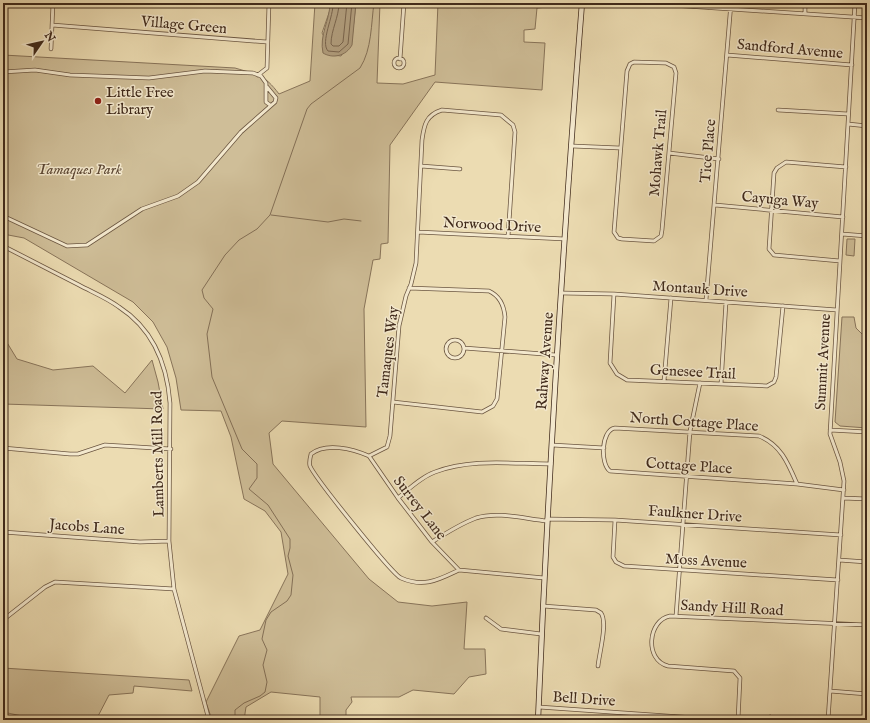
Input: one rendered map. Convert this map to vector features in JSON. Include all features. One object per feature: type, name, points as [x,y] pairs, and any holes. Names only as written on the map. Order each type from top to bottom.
[{"type":"street","points":[[51,49],[53,3]]},
{"type":"street","points":[[258,74],[267,68],[269,3]]},
{"type":"street","points":[[400,59],[404,3]]},
{"type":"street","name":"Rahway Avenue","points":[[538,720],[556,355],[562,293],[582,3]]},
{"type":"street","points":[[641,3],[867,18]]},
{"type":"street","name":"Tice Place","points":[[706,300],[731,3]]},
{"type":"street","points":[[805,3],[805,14]]},
{"type":"street","name":"Summit Avenue","points":[[828,720],[844,490],[843,472],[831,439],[830,430],[855,3]]},
{"type":"street","name":"Village Green","points":[[52,25],[267,42]]},
{"type":"street","name":"Sandford Avenue","points":[[727,55],[852,65]]},
{"type":"street","name":"Mohawk Trail","points":[[634,62],[666,63],[674,67],[676,73],[661,236],[654,241],[622,239],[618,238],[614,232],[620,148],[626,71],[630,64],[634,62]]},
{"type":"street","points":[[3,72],[35,70],[70,75],[149,78],[205,71],[253,72],[258,74],[264,80],[267,87],[276,99],[241,132],[198,182],[178,196],[142,209],[87,245],[67,246],[3,216]]},
{"type":"street","points":[[267,87],[266,102],[271,105]]},
{"type":"street","name":"Tamaques Way","points":[[369,456],[387,447],[390,436],[399,326],[416,263],[424,124],[436,112],[442,110],[501,115],[513,125],[515,132],[508,237]]},
{"type":"street","points":[[778,110],[848,114]]},
{"type":"street","points":[[848,124],[867,126]]},
{"type":"street","points":[[572,146],[620,148]]},
{"type":"street","points":[[669,153],[719,159]]},
{"type":"street","points":[[840,261],[771,254],[769,249],[774,173],[777,168],[786,162],[846,167]]},
{"type":"street","points":[[421,166],[460,169]]},
{"type":"street","name":"Cayuga Way","points":[[715,205],[843,217]]},
{"type":"street","name":"Norwood Drive","points":[[418,232],[565,239]]},
{"type":"street","points":[[842,234],[867,236]]},
{"type":"street","name":"Lamberts Mill Road","points":[[3,246],[119,306],[142,327],[158,350],[164,366],[168,385],[171,449],[169,542],[174,589],[209,720]]},
{"type":"street","points":[[393,402],[482,412],[489,410],[494,406],[497,399],[505,317],[504,307],[496,294],[489,291],[409,288]]},
{"type":"street","name":"Montauk Drive","points":[[562,293],[614,294],[837,310]]},
{"type":"street","name":"Genesee Trail","points":[[614,294],[610,362],[617,374],[627,380],[767,386],[774,382],[778,370],[783,306]]},
{"type":"street","points":[[664,382],[671,298]]},
{"type":"street","points":[[721,384],[726,302]]},
{"type":"street","points":[[454,340],[460,341],[464,348],[462,355],[457,358],[449,356],[446,351],[447,344],[454,340]]},
{"type":"street","points":[[464,348],[556,355]]},
{"type":"street","points":[[676,616],[690,432],[700,383]]},
{"type":"street","name":"North Cottage Place","points":[[604,448],[607,432],[612,428],[759,436],[768,439],[780,450],[797,484]]},
{"type":"street","points":[[830,430],[867,432]]},
{"type":"street","points":[[3,448],[70,454],[78,454],[106,445],[171,449]]},
{"type":"street","points":[[552,446],[604,448]]},
{"type":"street","points":[[369,456],[350,450],[329,448],[316,450],[311,454],[310,465],[340,508],[399,577],[428,583],[459,570],[544,578]]},
{"type":"street","name":"Cottage Place","points":[[604,448],[604,463],[610,472],[797,484],[844,490]]},
{"type":"street","name":"Surrey Lane","points":[[369,456],[398,498],[432,542],[459,570]]},
{"type":"street","points":[[398,498],[430,475],[454,466],[481,464],[551,464]]},
{"type":"street","points":[[843,498],[867,499]]},
{"type":"street","name":"Faulkner Drive","points":[[432,542],[459,526],[477,518],[495,516],[547,520],[615,520],[841,535]]},
{"type":"street","name":"Moss Avenue","points":[[615,520],[613,552],[616,562],[628,567],[838,580]]},
{"type":"street","name":"Jacobs Lane","points":[[3,532],[140,542],[169,542]]},
{"type":"street","points":[[839,560],[867,562]]},
{"type":"street","points":[[3,620],[45,587],[55,582],[174,589]]},
{"type":"street","points":[[543,606],[596,610],[601,613],[604,619],[598,666]]},
{"type":"street","name":"Sandy Hill Road","points":[[738,720],[740,678],[738,674],[730,670],[668,666],[660,664],[654,656],[652,652],[654,627],[666,616],[867,625]]},
{"type":"street","points":[[486,618],[501,629],[542,634]]},
{"type":"street","points":[[830,691],[867,694]]},
{"type":"street","name":"Bell Drive","points":[[539,707],[675,718],[724,720]]},
{"type":"street","points":[[766,720],[770,717]]},
{"type":"green space","name":"Tamaques Park","points":[[315,3],[330,3],[330,10],[322,33],[334,55],[341,56],[352,38],[356,3],[380,3],[377,83],[403,84],[435,75],[438,3],[548,3],[548,7],[537,8],[535,29],[524,30],[524,42],[545,43],[542,90],[435,82],[390,145],[388,243],[381,244],[380,259],[373,260],[364,309],[366,427],[282,421],[269,433],[273,464],[369,579],[398,602],[432,606],[467,602],[464,649],[485,649],[486,674],[469,677],[454,694],[413,690],[399,697],[351,697],[352,702],[346,710],[346,720],[320,720],[320,697],[271,692],[246,707],[244,720],[212,720],[206,702],[239,636],[260,630],[288,574],[281,532],[265,511],[244,499],[231,437],[221,411],[181,410],[176,378],[167,347],[153,322],[133,302],[24,238],[3,234],[3,55],[235,68],[260,76],[269,82],[279,94],[310,81]]},
{"type":"green space","points":[[847,239],[855,239],[854,256],[846,255]]},
{"type":"green space","points":[[842,317],[854,317],[856,328],[867,339],[867,428],[840,426],[835,422]]},
{"type":"green space","points":[[3,336],[17,359],[53,370],[93,366],[125,393],[152,360],[163,409],[3,404]]},
{"type":"green space","points":[[3,668],[189,680],[192,691],[134,686],[133,693],[109,695],[96,720],[41,720],[3,712]]},
{"type":"water","points":[[330,3],[356,3],[352,45],[343,54],[335,56],[323,53],[322,46],[323,34],[330,9]]},
{"type":"waterway","points":[[235,720],[235,710],[244,703],[260,696],[265,692],[267,682],[263,665],[267,650],[262,639],[266,620],[271,612],[287,601],[291,595],[293,575],[288,556],[290,539],[268,505],[249,489],[257,478],[257,464],[242,449],[212,377],[207,334],[213,309],[204,298],[202,290],[225,255],[239,240],[257,229],[270,215],[307,109],[311,104],[360,68],[369,45],[374,3]]},
{"type":"waterway","points":[[271,215],[328,222],[344,219],[361,221]]},
{"type":"place","name":"Little Free Library","points":[[98,101]]}]
